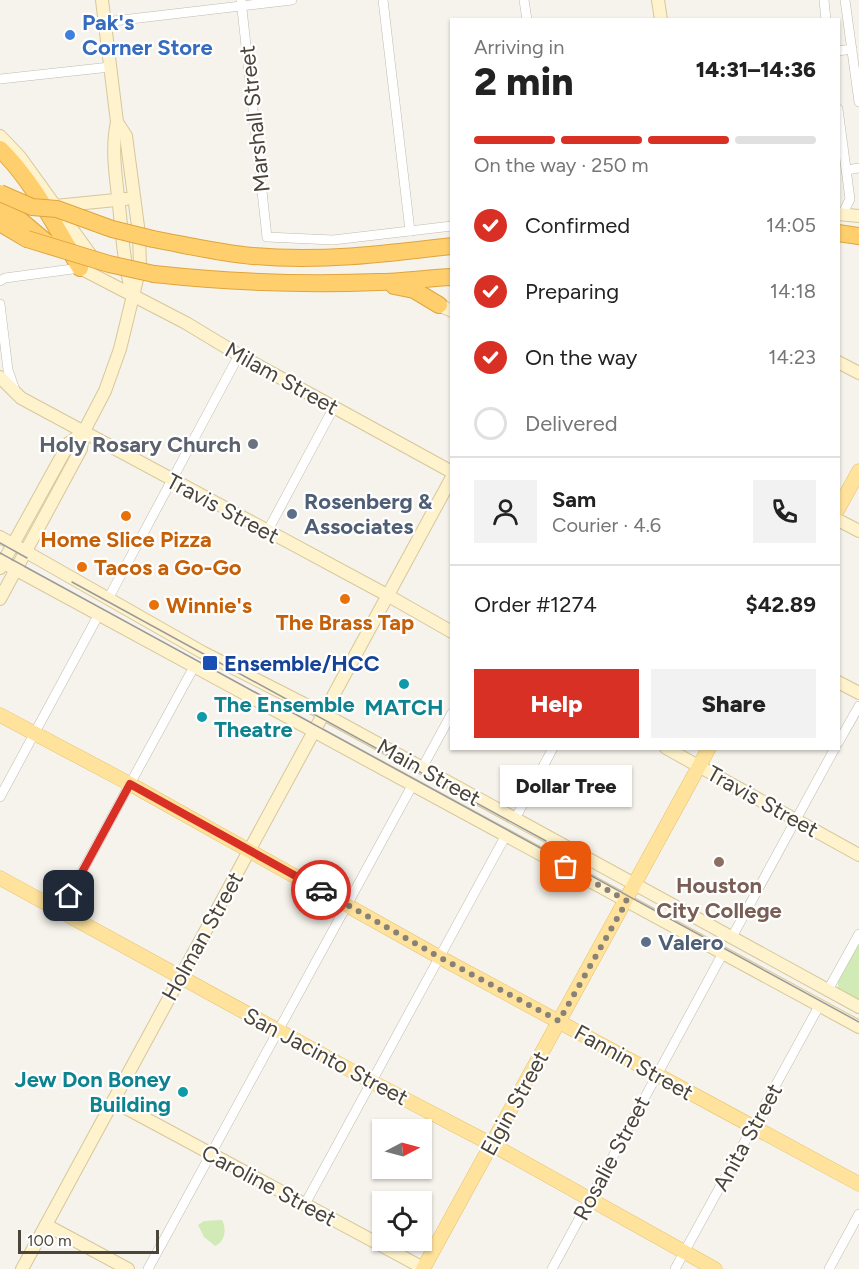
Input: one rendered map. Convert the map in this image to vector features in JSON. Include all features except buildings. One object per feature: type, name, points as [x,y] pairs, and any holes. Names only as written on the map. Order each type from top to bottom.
[{"type":"highway","points":[[0,149],[30,186],[80,268]]},
{"type":"highway","points":[[1,189],[32,207],[56,208],[111,229],[153,239],[253,256],[356,257],[450,246]]},
{"type":"highway","points":[[0,207],[13,214],[80,268]]},
{"type":"highway","points":[[0,225],[27,239],[86,258],[154,274],[263,281],[378,282],[450,277]]},
{"type":"highway","points":[[840,233],[859,236]]},
{"type":"highway","points":[[378,282],[414,290],[446,308]]},
{"type":"main road","points":[[102,0],[117,122],[114,137],[126,270],[133,295]]},
{"type":"main road","points":[[658,0],[661,18]]},
{"type":"main road","points":[[0,600],[81,449],[83,433],[105,391],[120,349],[140,267],[135,198],[126,136],[117,122]]},
{"type":"main road","points":[[0,136],[20,156],[112,286]]},
{"type":"main road","points":[[56,208],[135,198]]},
{"type":"main road","points":[[840,214],[859,216]]},
{"type":"main road","name":"Milam Street","points":[[80,268],[133,295],[450,471]]},
{"type":"main road","points":[[840,363],[859,373]]},
{"type":"main road","name":"Travis Street","points":[[0,377],[21,398],[83,433],[450,631]]},
{"type":"main road","points":[[1,564],[69,443],[83,433]]},
{"type":"main road","points":[[840,505],[859,471]]},
{"type":"main road","name":"Holman Street","points":[[22,1269],[313,729],[450,481]]},
{"type":"main road","points":[[840,521],[859,531]]},
{"type":"main road","name":"Main Street","points":[[0,537],[202,651],[322,713],[859,1006]]},
{"type":"main road","name":"Main Street","points":[[1,564],[17,570],[195,665],[859,1027]]},
{"type":"main road","points":[[840,683],[859,693]]},
{"type":"main road","name":"Fannin Street","points":[[0,715],[130,784],[441,958],[859,1184]]},
{"type":"main road","name":"Travis Street","points":[[670,750],[859,855]]},
{"type":"main road","name":"Elgin Street","points":[[424,1269],[708,750]]},
{"type":"main road","name":"San Jacinto Street","points":[[0,878],[372,1082],[591,1198],[715,1269]]},
{"type":"main road","name":"Caroline Street","points":[[113,1101],[424,1269]]},
{"type":"main road","points":[[46,1225],[128,1269]]},
{"type":"street","points":[[105,22],[242,3],[292,0]]},
{"type":"street","points":[[383,0],[411,231],[450,226]]},
{"type":"street","points":[[524,0],[527,18]]},
{"type":"street","points":[[824,0],[826,18]]},
{"type":"street","points":[[845,0],[859,102]]},
{"type":"street","name":"Marshall Street","points":[[242,3],[267,237],[333,240],[411,231]]},
{"type":"street","points":[[840,51],[852,49]]},
{"type":"street","points":[[0,79],[110,67]]},
{"type":"street","points":[[840,123],[850,200],[840,214]]},
{"type":"street","points":[[847,170],[859,168]]},
{"type":"street","points":[[0,281],[5,278],[80,268]]},
{"type":"street","points":[[0,304],[8,370],[13,387],[21,398]]},
{"type":"street","points":[[108,598],[239,355]]},
{"type":"street","points":[[267,532],[334,407]]},
{"type":"street","points":[[0,797],[99,614]]},
{"type":"street","points":[[60,912],[195,665]]},
{"type":"street","points":[[840,739],[859,705]]},
{"type":"street","points":[[422,768],[450,717]]},
{"type":"street","points":[[515,819],[552,750]]},
{"type":"street","points":[[732,937],[834,750]]},
{"type":"street","points":[[148,1269],[413,784]]},
{"type":"street","points":[[305,1204],[506,835]]},
{"type":"street","points":[[828,990],[859,934]]},
{"type":"street","name":"Rosalie Street","points":[[552,1269],[723,953]]},
{"type":"street","name":"Anita Street","points":[[675,1269],[819,1006]]},
{"type":"street","points":[[829,1269],[859,1214]]},
{"type":"green space","points":[[859,942],[859,1004],[838,990],[838,982]]},
{"type":"green space","points":[[222,1220],[224,1235],[221,1242],[215,1246],[204,1237],[198,1225],[204,1221]]},
{"type":"tram line","points":[[0,543],[27,558]]},
{"type":"tram line","points":[[0,553],[859,1022]]},
{"type":"tram line","points":[[72,582],[546,841]]},
{"type":"way so far","points":[[321,890],[559,1021],[627,901],[566,867]]},
{"type":"place","name":"Pak's Corner Store","points":[[70,35]]},
{"type":"place","name":"Holy Rosary Church","points":[[253,444]]},
{"type":"place","name":"Rosenberg & Associates","points":[[292,514]]},
{"type":"place","name":"Home Slice Pizza","points":[[126,516]]},
{"type":"place","name":"Tacos a Go-Go","points":[[82,567]]},
{"type":"place","name":"The Brass Tap","points":[[345,599]]},
{"type":"place","name":"Winnie's","points":[[154,605]]},
{"type":"place","name":"Ensemble/HCC","points":[[210,663]]},
{"type":"place","name":"MATCH","points":[[404,684]]},
{"type":"place","name":"The Ensemble Theatre","points":[[202,717]]},
{"type":"place","name":"Houston City College","points":[[719,862]]},
{"type":"place","name":"Dollar Tree","points":[[566,867]]},
{"type":"place","name":"Valero","points":[[646,942]]},
{"type":"place","name":"Jew Don Boney Building","points":[[183,1092]]},
{"type":"route","points":[[69,896],[130,784],[321,890]]}]
